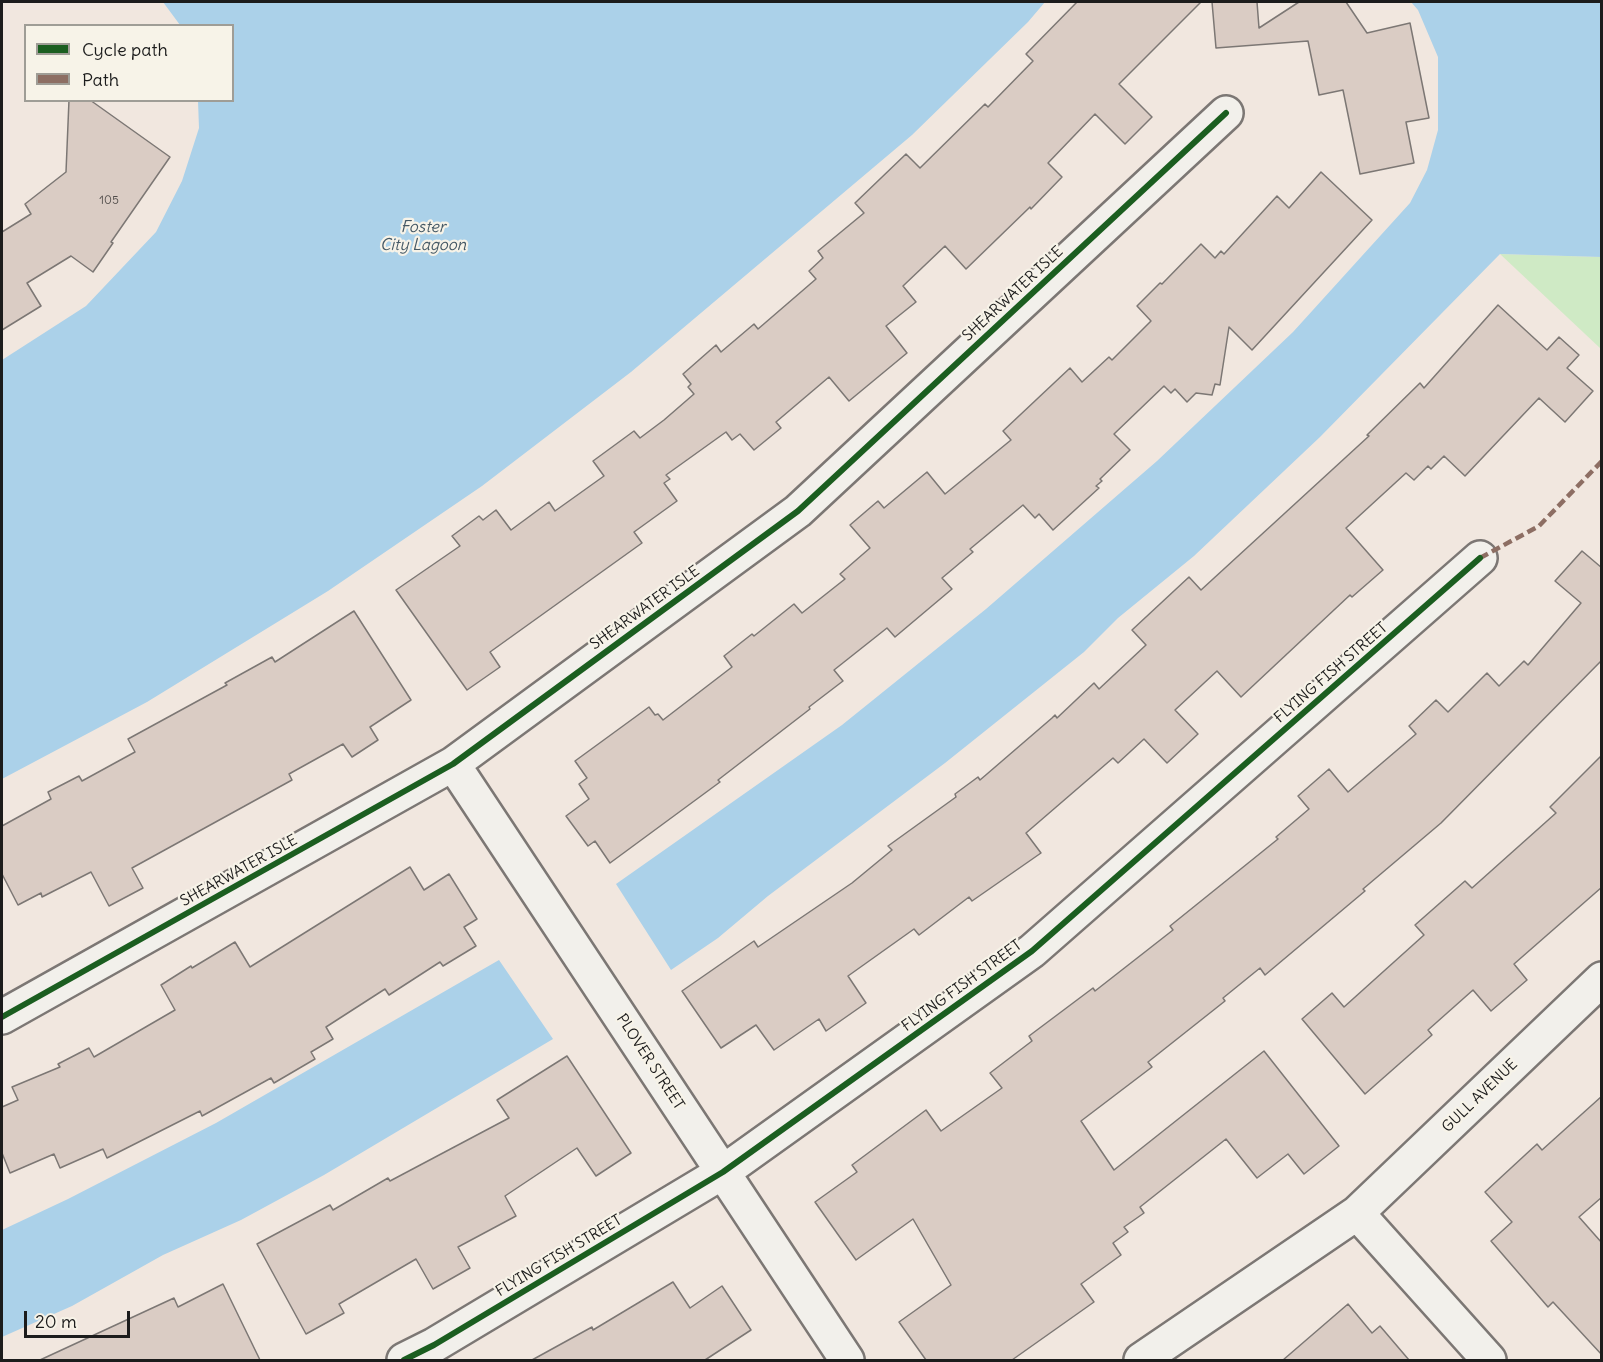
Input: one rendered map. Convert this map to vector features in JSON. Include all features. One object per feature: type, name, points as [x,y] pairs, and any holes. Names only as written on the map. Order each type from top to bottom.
[{"type":"street","name":"SHEARWATER ISLE","points":[[2,1017],[453,764],[798,510],[1226,113]]},
{"type":"street","name":"FLYING FISH STREET","points":[[404,1360],[434,1345],[723,1172],[1032,951],[1480,558]]},
{"type":"street","name":"PLOVER STREET","points":[[453,764],[847,1360]]},
{"type":"street","name":"GULL AVENUE","points":[[1141,1360],[1357,1213],[1602,979]]},
{"type":"street","points":[[1357,1213],[1489,1360]]},
{"type":"green space","points":[[1500,254],[1601,257],[1601,349]]},
{"type":"water","name":"Foster City Lagoon","points":[[163,2],[1045,2],[1028,22],[912,135],[631,372],[482,486],[328,591],[147,702],[2,779],[2,360],[86,306],[156,232],[182,181],[199,128],[198,102],[234,102],[234,24],[179,24]]},
{"type":"water","points":[[1411,2],[1601,2],[1601,257],[1500,254],[1320,437],[1194,556],[1118,618],[1084,652],[945,763],[768,896],[718,938],[671,970],[616,884],[842,725],[986,609],[1157,461],[1293,332],[1410,203],[1427,170],[1438,130],[1438,57],[1418,10]]},
{"type":"water","points":[[499,960],[553,1039],[324,1175],[241,1220],[163,1255],[72,1306],[2,1337],[2,1230],[216,1123]]},
{"type":"building","points":[[1077,2],[1201,2],[1119,84],[1152,117],[1125,144],[1095,114],[1048,163],[1062,177],[966,269],[945,246],[903,286],[916,302],[886,326],[907,353],[849,401],[829,377],[776,422],[781,428],[754,450],[740,434],[732,440],[726,432],[666,475],[670,479],[664,483],[677,501],[634,532],[642,543],[490,652],[500,667],[467,690],[396,590],[460,546],[452,536],[479,516],[483,520],[496,510],[511,530],[549,502],[555,511],[604,476],[593,461],[634,431],[640,438],[664,420],[694,394],[688,387],[691,384],[683,374],[716,345],[721,352],[754,324],[758,329],[816,279],[809,271],[823,258],[818,251],[864,213],[855,203],[906,154],[920,168],[985,104],[988,107],[1033,61],[1026,54]]},
{"type":"building","points":[[1212,2],[1257,2],[1259,28],[1299,2],[1346,2],[1367,33],[1410,23],[1429,118],[1406,122],[1414,163],[1360,174],[1343,90],[1319,95],[1308,41],[1216,48]]},
{"type":"building","points":[[69,102],[93,102],[170,157],[93,272],[71,256],[27,283],[41,306],[2,330],[2,232],[31,214],[25,204],[66,172]]},
{"type":"building","points":[[1321,172],[1372,220],[1252,350],[1229,327],[1220,385],[1215,384],[1212,395],[1196,393],[1187,402],[1175,389],[1171,393],[1164,386],[1114,434],[1130,450],[1100,479],[1102,481],[1096,486],[1099,488],[1053,530],[1039,514],[1035,518],[1023,505],[970,549],[973,552],[942,578],[952,589],[895,637],[887,628],[834,670],[843,681],[718,780],[720,782],[610,863],[595,841],[588,846],[566,816],[589,799],[579,784],[587,778],[575,761],[649,707],[663,720],[732,667],[724,656],[752,634],[754,636],[794,604],[802,613],[845,579],[840,574],[870,548],[850,525],[878,501],[884,508],[927,472],[945,494],[1011,440],[1003,431],[1070,368],[1082,382],[1109,357],[1112,360],[1151,321],[1137,306],[1201,244],[1215,258],[1221,251],[1224,254],[1277,196],[1289,208]]},
{"type":"building","points":[[1498,305],[1547,350],[1559,337],[1579,355],[1567,368],[1593,391],[1565,422],[1539,398],[1465,476],[1444,456],[1431,469],[1428,466],[1414,480],[1406,473],[1346,528],[1383,570],[1352,597],[1350,595],[1241,697],[1217,671],[1175,710],[1198,734],[1167,763],[1144,739],[1118,763],[1113,758],[1026,833],[1041,853],[972,901],[969,897],[919,935],[914,929],[848,976],[866,1003],[826,1031],[819,1019],[774,1050],[756,1025],[721,1048],[682,991],[754,941],[758,947],[852,883],[892,850],[888,846],[956,797],[955,794],[978,777],[980,780],[1055,715],[1057,718],[1094,683],[1099,689],[1146,645],[1132,630],[1189,577],[1201,590],[1369,436],[1367,435],[1420,383],[1424,388]]},
{"type":"building","points":[[1582,551],[1602,568],[1602,660],[1441,823],[1363,889],[1365,891],[1265,975],[1260,968],[1223,998],[1225,1001],[1148,1062],[1152,1067],[1081,1121],[1114,1170],[1264,1051],[1339,1146],[1304,1174],[1288,1154],[1257,1178],[1226,1139],[1140,1207],[1144,1213],[1124,1227],[1128,1232],[1113,1243],[1121,1255],[1081,1284],[1094,1302],[1012,1360],[926,1360],[899,1322],[951,1285],[913,1219],[856,1260],[815,1202],[857,1172],[852,1165],[926,1110],[941,1131],[1002,1088],[990,1073],[1032,1041],[1029,1036],[1093,988],[1095,991],[1173,930],[1170,926],[1278,839],[1276,837],[1309,809],[1298,796],[1329,769],[1348,792],[1416,734],[1409,726],[1436,700],[1448,712],[1487,673],[1499,686],[1524,661],[1528,665],[1581,603],[1555,581]]},
{"type":"building","points":[[354,611],[411,700],[370,727],[378,740],[352,757],[343,744],[289,774],[292,780],[132,868],[143,888],[109,906],[91,872],[42,897],[41,893],[18,905],[2,874],[2,826],[51,799],[48,792],[79,776],[82,781],[135,752],[128,739],[227,685],[225,683],[272,657],[275,662]]},
{"type":"building","points":[[1602,755],[1602,887],[1514,964],[1527,980],[1491,1011],[1473,990],[1428,1030],[1432,1035],[1365,1094],[1302,1019],[1332,993],[1344,1007],[1424,935],[1415,925],[1465,881],[1472,888],[1556,813],[1550,807]]},
{"type":"building","points":[[410,867],[424,890],[449,874],[477,919],[464,927],[476,946],[443,966],[440,962],[389,995],[385,989],[326,1027],[333,1039],[311,1052],[315,1059],[274,1083],[271,1078],[202,1116],[200,1111],[107,1158],[103,1149],[60,1168],[54,1154],[10,1173],[2,1153],[2,1107],[18,1100],[12,1087],[60,1067],[58,1064],[89,1048],[94,1057],[175,1010],[161,985],[191,966],[192,968],[235,942],[250,967]]},
{"type":"building","points":[[567,1056],[631,1153],[596,1176],[577,1148],[505,1196],[516,1216],[458,1247],[470,1268],[433,1289],[416,1259],[339,1304],[344,1313],[306,1334],[257,1244],[330,1205],[333,1210],[388,1178],[390,1181],[509,1118],[497,1100]]},
{"type":"building","points":[[1602,1096],[1602,1197],[1579,1217],[1602,1243],[1602,1355],[1553,1302],[1548,1307],[1491,1241],[1512,1222],[1485,1192],[1537,1144],[1542,1150]]},
{"type":"building","points":[[673,1282],[690,1308],[722,1286],[751,1330],[705,1360],[532,1360],[592,1327],[593,1330]]},
{"type":"building","points":[[223,1284],[260,1360],[40,1360],[174,1298],[178,1307]]},
{"type":"building","points":[[1348,1304],[1372,1333],[1380,1326],[1409,1360],[1283,1360]]},
{"type":"marked path","points":[[1480,558],[1539,526],[1602,461]]},
{"type":"cycle path","points":[[2,1017],[453,764],[798,511],[1226,113]]},
{"type":"cycle path","points":[[404,1360],[434,1345],[723,1172],[1032,951],[1480,558]]}]
